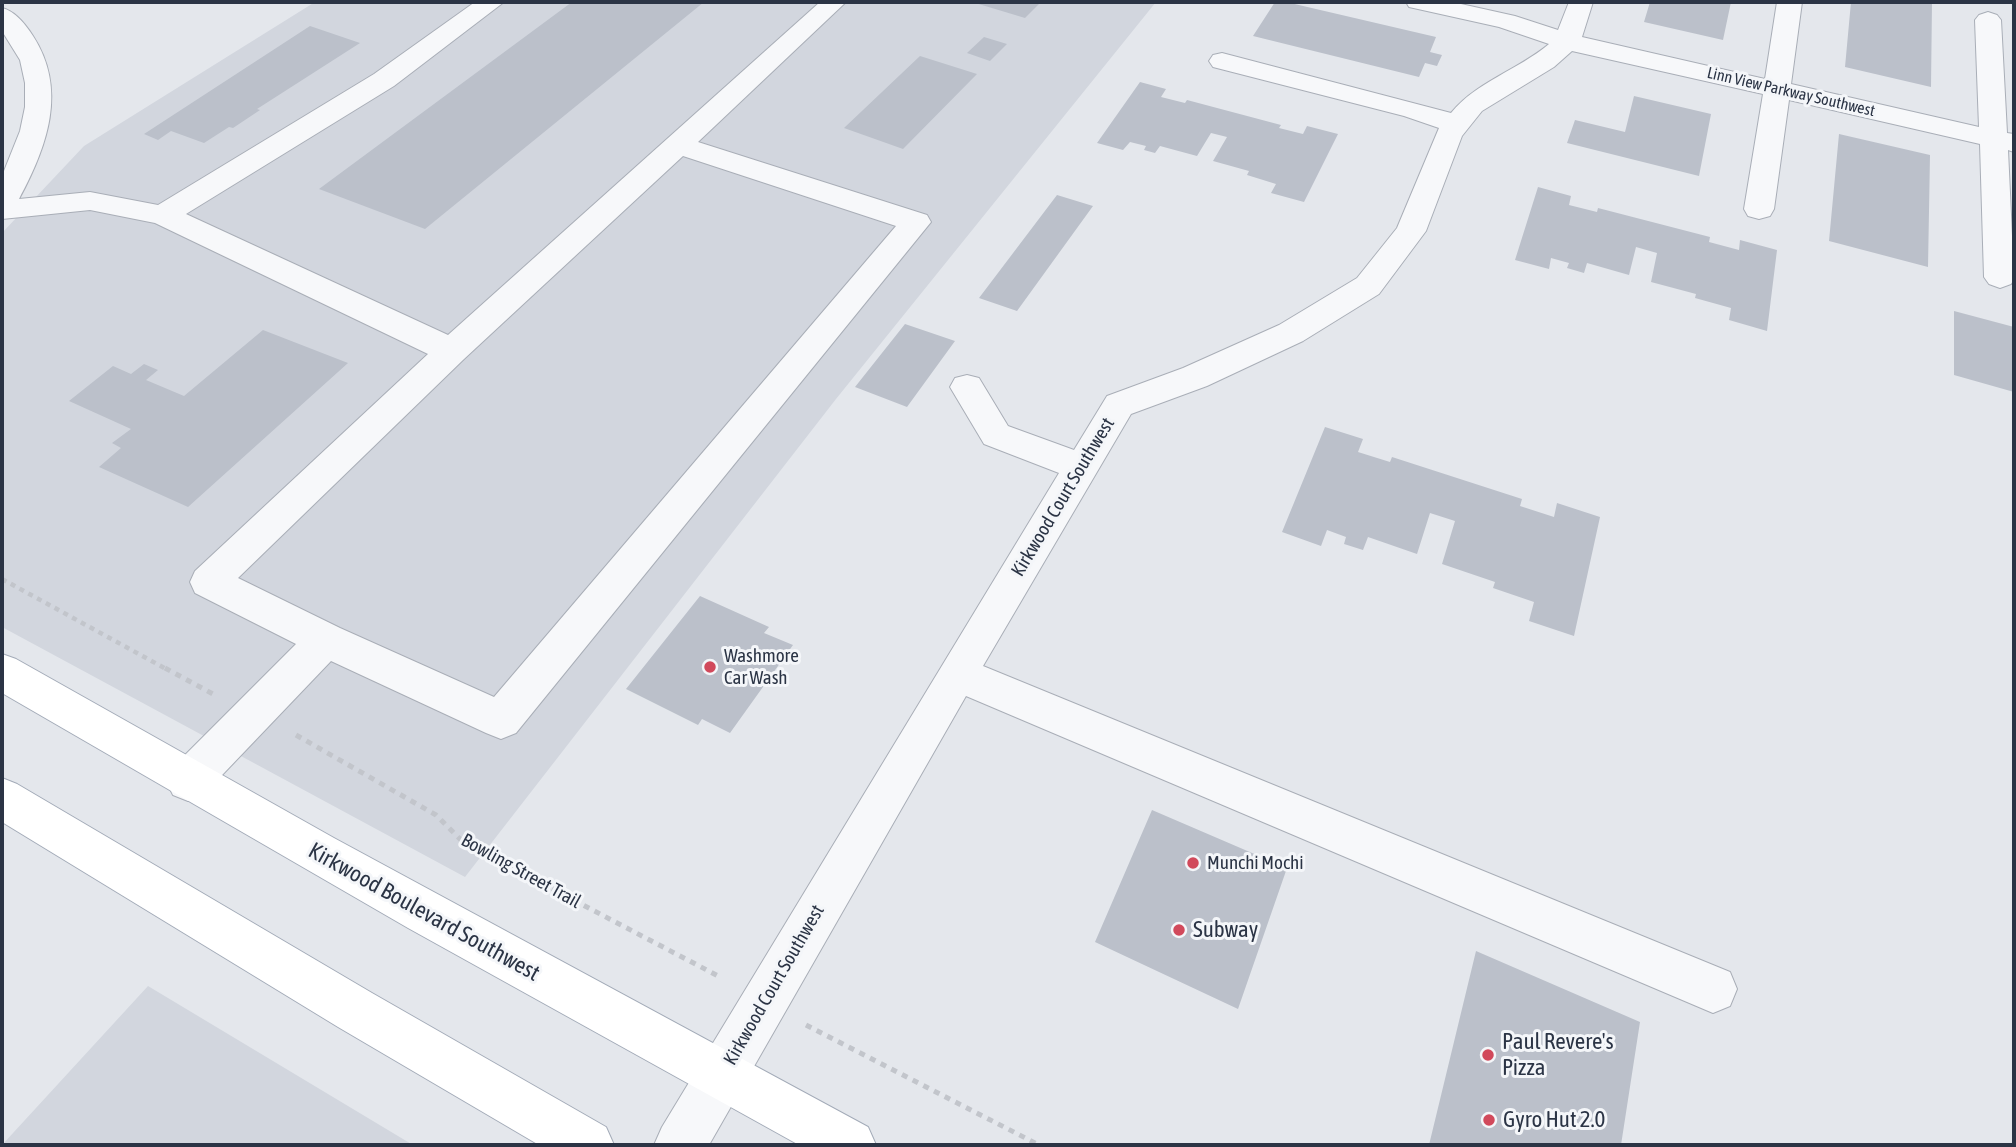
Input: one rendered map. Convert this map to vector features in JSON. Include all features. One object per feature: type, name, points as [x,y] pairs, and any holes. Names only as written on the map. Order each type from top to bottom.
[{"type":"main road","name":"Kirkwood Boulevard Southwest","points":[[2,672],[188,781],[850,1145]]},
{"type":"main road","points":[[2,798],[355,1010],[588,1145]]},
{"type":"street","points":[[163,215],[384,80],[491,2]]},
{"type":"street","points":[[677,145],[916,222],[501,720],[326,640],[209,582],[453,351],[677,145],[834,2]]},
{"type":"street","name":"Linn View Parkway Southwest","points":[[1418,2],[1528,27],[1567,42],[2004,140]]},
{"type":"street","points":[[1567,42],[1581,2]]},
{"type":"street","points":[[1759,209],[1790,2]]},
{"type":"street","points":[[2,16],[31,51],[39,102],[36,129],[19,173],[2,202]]},
{"type":"street","points":[[1988,20],[2004,140],[2000,277]]},
{"type":"street","name":"Kirkwood Court Southwest","points":[[680,1145],[1119,405],[1195,377],[1291,333],[1368,286],[1410,231],[1448,135],[1472,105],[1545,61],[1567,42]]},
{"type":"street","points":[[1222,61],[1414,110],[1457,124]]},
{"type":"street","points":[[2,210],[90,201],[163,215],[453,351]]},
{"type":"street","points":[[967,387],[996,435],[1082,467]]},
{"type":"street","points":[[188,781],[326,640]]},
{"type":"street","points":[[957,674],[1713,989]]},
{"type":"path","points":[[2,579],[215,696]]},
{"type":"path","name":"Bowling Street Trail","points":[[283,728],[436,815],[463,842],[730,982]]},
{"type":"path","points":[[803,1023],[1039,1145]]},
{"type":"shaded area","points":[[315,2],[1156,2],[836,399],[465,877],[2,627],[2,233],[84,146]]},
{"type":"shaded area","points":[[148,986],[413,1145],[2,1145]]},
{"type":"building","points":[[572,2],[704,2],[425,229],[319,189]]},
{"type":"building","points":[[972,2],[1041,2],[1025,18]]},
{"type":"building","points":[[1275,2],[1286,2],[1436,37],[1430,52],[1442,55],[1437,66],[1425,63],[1419,77],[1253,36]]},
{"type":"building","points":[[1650,2],[1731,2],[1723,40],[1644,22]]},
{"type":"building","points":[[1851,2],[1932,2],[1931,87],[1845,67]]},
{"type":"building","points":[[310,26],[360,43],[257,109],[260,110],[233,128],[229,127],[204,143],[171,131],[158,140],[144,134]]},
{"type":"building","points":[[984,37],[1007,44],[990,61],[967,53]]},
{"type":"building","points":[[920,56],[977,74],[903,149],[844,128]]},
{"type":"building","points":[[1140,82],[1166,89],[1161,97],[1185,103],[1187,100],[1281,125],[1279,128],[1303,134],[1307,126],[1338,134],[1304,202],[1271,193],[1276,184],[1247,175],[1249,171],[1213,161],[1227,137],[1211,133],[1197,156],[1160,146],[1155,153],[1144,150],[1146,146],[1130,142],[1123,150],[1097,143]]},
{"type":"building","points":[[1634,96],[1711,114],[1699,176],[1567,143],[1575,120],[1625,132]]},
{"type":"building","points":[[1839,134],[1930,155],[1928,267],[1829,241]]},
{"type":"building","points":[[1538,187],[1571,196],[1569,205],[1597,212],[1598,208],[1710,237],[1709,242],[1739,250],[1740,240],[1777,250],[1767,331],[1729,320],[1731,308],[1695,298],[1696,294],[1651,282],[1657,253],[1636,247],[1629,275],[1587,263],[1584,273],[1567,268],[1569,263],[1551,258],[1549,269],[1515,260]]},
{"type":"building","points":[[1057,195],[1093,206],[1017,311],[979,298]]},
{"type":"building","points":[[1954,311],[2014,327],[2014,392],[1954,375]]},
{"type":"building","points":[[905,324],[955,341],[907,407],[855,387]]},
{"type":"building","points":[[263,330],[348,363],[188,507],[99,467],[121,448],[112,443],[131,429],[69,401],[113,366],[131,374],[144,364],[158,370],[146,380],[184,396]]},
{"type":"building","points":[[1325,427],[1363,439],[1358,452],[1390,462],[1392,457],[1522,499],[1520,506],[1554,517],[1557,503],[1600,517],[1574,636],[1529,621],[1534,602],[1493,588],[1495,582],[1442,564],[1455,521],[1430,513],[1417,554],[1368,537],[1363,550],[1344,544],[1346,537],[1327,530],[1321,546],[1282,532]]},
{"type":"building","name":"Washmore Car Wash","points":[[700,596],[769,627],[764,633],[793,645],[730,733],[702,719],[698,725],[626,689]]},
{"type":"building","points":[[1152,810],[1287,868],[1238,1009],[1095,942]]},
{"type":"building","points":[[1476,951],[1640,1022],[1621,1145],[1429,1145]]},
{"type":"place","name":"Washmore Car Wash","points":[[710,667]]},
{"type":"place","name":"Munchi Mochi","points":[[1193,863]]},
{"type":"place","name":"Subway","points":[[1179,930]]},
{"type":"place","name":"Paul Revere's Pizza","points":[[1488,1055]]},
{"type":"place","name":"Gyro Hut 2.0","points":[[1489,1120]]}]
